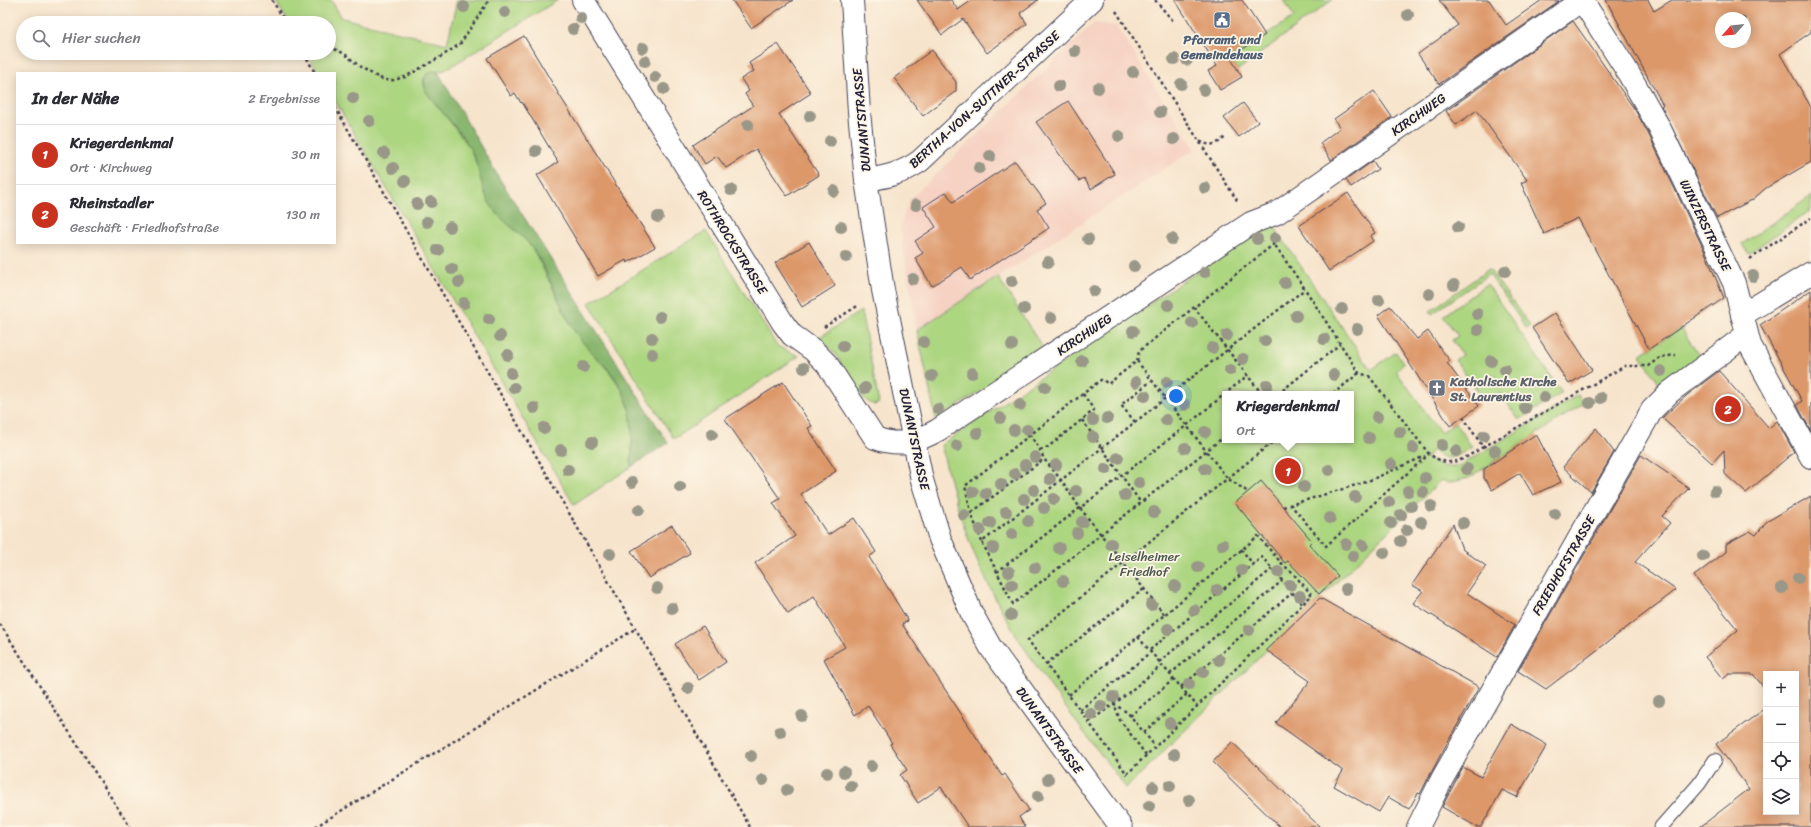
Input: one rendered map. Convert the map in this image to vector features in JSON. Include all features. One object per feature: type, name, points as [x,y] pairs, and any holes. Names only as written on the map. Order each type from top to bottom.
[{"type":"street","name":"ROTHROCKSTRASSE","points":[[582,0],[783,323],[800,342],[813,350],[827,364],[875,438],[886,442],[901,444],[914,442]]},
{"type":"street","name":"DUNANTSTRASSE","points":[[852,0],[859,112],[866,180],[883,290],[922,480],[940,539],[972,614],[991,648],[1121,827]]},
{"type":"street","name":"BERTHA-VON-SUTTNER-STRASSE","points":[[866,180],[891,176],[907,170],[920,161],[1092,0]]},
{"type":"street","name":"KIRCHWEG","points":[[914,442],[938,430],[1251,223],[1277,213],[1582,0]]},
{"type":"street","name":"WINZERSTRASSE","points":[[1582,0],[1626,69],[1659,127],[1734,283],[1744,325],[1760,366],[1811,457]]},
{"type":"street","name":"FRIEDHOFSTRASSE","points":[[1418,827],[1442,779],[1652,410],[1744,325],[1811,273]]},
{"type":"lane","points":[[1661,827],[1699,784],[1715,760]]},
{"type":"path","points":[[272,0],[282,16]]},
{"type":"path","points":[[336,50],[345,54],[359,66],[379,78],[390,80],[405,77],[460,44],[489,0]]},
{"type":"path","points":[[1155,0],[1174,22]]},
{"type":"path","points":[[1114,7],[1251,223],[1264,230],[1305,289],[1359,373],[1369,376],[1429,454],[1440,461],[1454,463],[1625,366],[1648,366]]},
{"type":"path","points":[[308,60],[315,72]]},
{"type":"path","points":[[336,109],[750,827]]},
{"type":"path","points":[[1198,140],[1207,145],[1213,145],[1220,142],[1225,137]]},
{"type":"path","points":[[1729,272],[1811,218]]},
{"type":"path","points":[[1222,438],[1013,604],[982,542],[971,513],[965,486],[1102,379],[1108,384],[1137,361],[1139,351],[1274,244]]},
{"type":"path","points":[[982,542],[1062,481],[1227,349],[1305,289]]},
{"type":"path","points":[[800,342],[883,290]]},
{"type":"path","points":[[1194,307],[1260,391]]},
{"type":"path","points":[[1282,391],[1340,344]]},
{"type":"path","points":[[1137,361],[1227,478],[1248,492]]},
{"type":"path","points":[[1337,391],[1359,373]]},
{"type":"path","points":[[1229,391],[1248,375]]},
{"type":"path","points":[[1135,422],[1121,405],[1151,380]]},
{"type":"path","points":[[1040,450],[1048,447],[1094,410],[1083,394]]},
{"type":"path","points":[[997,572],[1222,396]]},
{"type":"path","points":[[1463,417],[1483,447]]},
{"type":"path","points":[[1082,420],[1101,449],[1142,503]]},
{"type":"path","points":[[1030,435],[1044,459],[1062,481],[1080,508],[1164,614]]},
{"type":"path","points":[[1069,695],[1258,534],[1283,565],[1291,571],[1312,595],[1127,774],[1028,640],[1271,443]]},
{"type":"path","points":[[1290,504],[1326,546],[1429,454]]},
{"type":"path","points":[[1283,507],[1366,482],[1429,454]]},
{"type":"path","points":[[971,513],[1044,459]]},
{"type":"path","points":[[1241,549],[1253,564]]},
{"type":"path","points":[[1080,710],[1262,557],[1302,604]]},
{"type":"path","points":[[1159,662],[1272,569]]},
{"type":"path","points":[[1170,674],[1282,581]]},
{"type":"path","points":[[1046,664],[1144,590]]},
{"type":"path","points":[[1181,687],[1292,593]]},
{"type":"path","points":[[0,624],[130,827]]},
{"type":"path","points":[[315,827],[635,629]]},
{"type":"path","points":[[1138,637],[1197,706]]},
{"type":"path","points":[[1089,722],[1162,665]]},
{"type":"path","points":[[1130,716],[1174,679]]},
{"type":"path","points":[[1144,732],[1187,694]]},
{"type":"path","points":[[1114,704],[1130,716],[1155,746]]},
{"type":"path","points":[[1114,704],[1120,720],[1146,755]]},
{"type":"shaded area","points":[[1094,23],[1116,26],[1195,149],[917,330],[900,227],[910,199]]},
{"type":"green space","points":[[275,0],[331,0],[342,18],[447,44],[457,0],[558,0],[445,70],[427,74],[423,80],[425,90],[469,146],[498,215],[523,236],[533,249],[574,330],[591,352],[609,371],[621,388],[628,402],[633,424],[631,467],[574,505],[336,103],[336,72],[317,72],[311,60],[336,60],[336,16],[285,16]]},
{"type":"green space","points":[[1284,0],[1332,0],[1238,70],[1230,58],[1294,17]]},
{"type":"green space","points":[[432,71],[438,72],[499,178],[668,443],[631,467],[632,428],[628,405],[624,393],[609,370],[586,346],[573,329],[538,257],[532,248],[522,236],[494,210],[490,204],[486,197],[472,152],[458,131],[425,90],[424,81],[427,74]]},
{"type":"green space","points":[[1811,196],[1811,210],[1748,254],[1742,244]]},
{"type":"green space","name":"Leiselheimer Friedhof","points":[[1273,225],[1371,370],[1396,352],[1404,364],[1396,371],[1441,433],[1455,423],[1472,447],[1452,458],[1443,457],[1432,450],[1427,458],[1435,463],[1447,467],[1461,465],[1578,395],[1583,404],[1469,478],[1448,483],[1441,480],[1126,788],[1029,655],[995,599],[963,524],[941,445],[1214,260]]},
{"type":"green space","points":[[706,231],[777,346],[799,356],[674,439],[589,303]]},
{"type":"green space","points":[[1489,269],[1530,326],[1527,329],[1489,274],[1432,314],[1430,311]]},
{"type":"green space","points":[[998,277],[1044,350],[936,420],[917,330]]},
{"type":"green space","points":[[1487,284],[1562,393],[1519,420],[1500,393],[1486,402],[1455,360],[1462,355],[1452,340],[1458,336],[1443,316]]},
{"type":"green space","points":[[861,311],[879,403],[875,405],[862,397],[852,384],[836,355],[818,338]]},
{"type":"green space","points":[[1681,328],[1700,357],[1660,384],[1640,355]]},
{"type":"building","points":[[732,0],[793,0],[751,28]]},
{"type":"building","points":[[917,0],[951,0],[958,10],[972,0],[1038,0],[1020,13],[1027,24],[987,53],[963,19],[942,35]]},
{"type":"building","points":[[1175,0],[1242,0],[1265,35],[1230,57],[1242,77],[1220,90],[1208,71],[1217,66]]},
{"type":"building","points":[[1439,0],[1489,0],[1506,25],[1542,0],[1559,1],[1439,84],[1418,54],[1458,25]]},
{"type":"building","points":[[1606,0],[1648,0],[1654,11],[1672,0],[1811,0],[1811,32],[1780,54],[1811,107],[1811,162],[1766,188],[1752,200],[1717,218],[1661,106],[1663,105]]},
{"type":"building","points":[[1573,21],[1635,110],[1648,133],[1705,252],[1724,298],[1649,349],[1578,218],[1544,234],[1521,183],[1527,180],[1477,110],[1456,125],[1446,111]]},
{"type":"building","points":[[524,36],[655,247],[627,263],[626,260],[598,276],[537,175],[558,162],[522,102],[521,103],[515,93],[511,96],[487,58]]},
{"type":"building","points":[[778,44],[811,93],[779,114],[819,175],[787,196],[756,149],[726,168],[717,156],[705,164],[693,145],[753,106],[745,94],[749,91],[741,79],[754,71],[749,63]]},
{"type":"building","points":[[932,50],[956,82],[956,91],[923,116],[894,78]]},
{"type":"building","points":[[1374,91],[1392,117],[1331,160],[1320,143],[1340,128],[1334,119]]},
{"type":"building","points":[[1068,101],[1115,174],[1091,189],[1084,178],[1079,181],[1036,122]]},
{"type":"building","points":[[1243,103],[1258,122],[1239,137],[1224,118]]},
{"type":"building","points":[[1015,161],[1046,203],[1037,209],[1049,228],[970,280],[962,267],[932,286],[915,258],[923,253],[915,241],[936,227],[923,207],[946,192],[953,202]]},
{"type":"building","points":[[1373,161],[1378,169],[1351,187],[1346,180]]},
{"type":"building","points":[[1348,193],[1375,233],[1370,236],[1373,241],[1329,271],[1299,226]]},
{"type":"building","points":[[809,242],[835,286],[802,307],[775,263]]},
{"type":"building","points":[[1811,290],[1811,431],[1797,405],[1802,401],[1760,325]]},
{"type":"building","name":"Katholische Kirche St. Laurentius","points":[[1390,306],[1417,339],[1428,331],[1450,361],[1447,363],[1479,406],[1450,426],[1378,315]]},
{"type":"building","points":[[1555,313],[1592,370],[1569,384],[1532,328]]},
{"type":"building","points":[[1719,371],[1769,428],[1777,421],[1794,452],[1746,493],[1725,474],[1724,450],[1712,463],[1662,418],[1686,396]]},
{"type":"building","points":[[783,382],[812,426],[808,428],[836,471],[801,494],[828,535],[854,518],[876,552],[869,557],[908,621],[902,624],[1002,776],[1005,774],[1029,810],[1019,817],[1025,827],[968,827],[941,787],[918,803],[900,775],[907,770],[890,744],[892,743],[868,706],[855,715],[824,659],[845,647],[814,596],[788,614],[755,563],[795,536],[773,503],[780,499],[725,419]]},
{"type":"building","points":[[1596,428],[1614,452],[1591,492],[1563,467]]},
{"type":"building","points":[[1536,434],[1561,482],[1533,495],[1520,473],[1492,490],[1484,478],[1484,469]]},
{"type":"building","points":[[1641,455],[1689,488],[1662,516],[1670,523],[1635,562],[1676,590],[1546,689],[1518,671]]},
{"type":"building","points":[[1261,481],[1312,541],[1309,544],[1338,576],[1319,594],[1288,561],[1285,563],[1235,503]]},
{"type":"building","points":[[1811,496],[1811,827],[1700,827],[1749,789],[1716,744],[1763,710],[1763,815],[1799,815],[1799,671],[1763,671],[1763,686],[1753,674],[1729,674],[1723,679],[1705,657],[1738,630],[1694,576],[1726,552],[1726,544],[1750,531],[1756,535],[1766,522]]},
{"type":"building","points":[[1453,524],[1462,549],[1486,566],[1467,593],[1515,625],[1497,657],[1413,603],[1423,591],[1412,585]]},
{"type":"building","points":[[672,525],[690,553],[649,578],[631,551]]},
{"type":"building","points":[[1320,598],[1479,687],[1420,794],[1418,793],[1409,809],[1388,797],[1379,812],[1334,786],[1343,771],[1276,723],[1310,681],[1266,650]]},
{"type":"building","points":[[703,626],[726,662],[699,680],[675,644]]},
{"type":"building","points":[[1511,724],[1547,745],[1517,797],[1502,790],[1481,827],[1477,827],[1442,807],[1463,767],[1481,777]]},
{"type":"building","points":[[1232,742],[1320,827],[1280,827],[1213,762]]},
{"type":"place","name":"Pfarramt und Gemeindehaus","points":[[1222,20]]},
{"type":"place","name":"Katholische Kirche St. Laurentius","points":[[1437,388]]},
{"type":"place","name":"Rheinstadler","points":[[1728,409]]},
{"type":"place","name":"Kriegerdenkmal","points":[[1288,471]]}]
